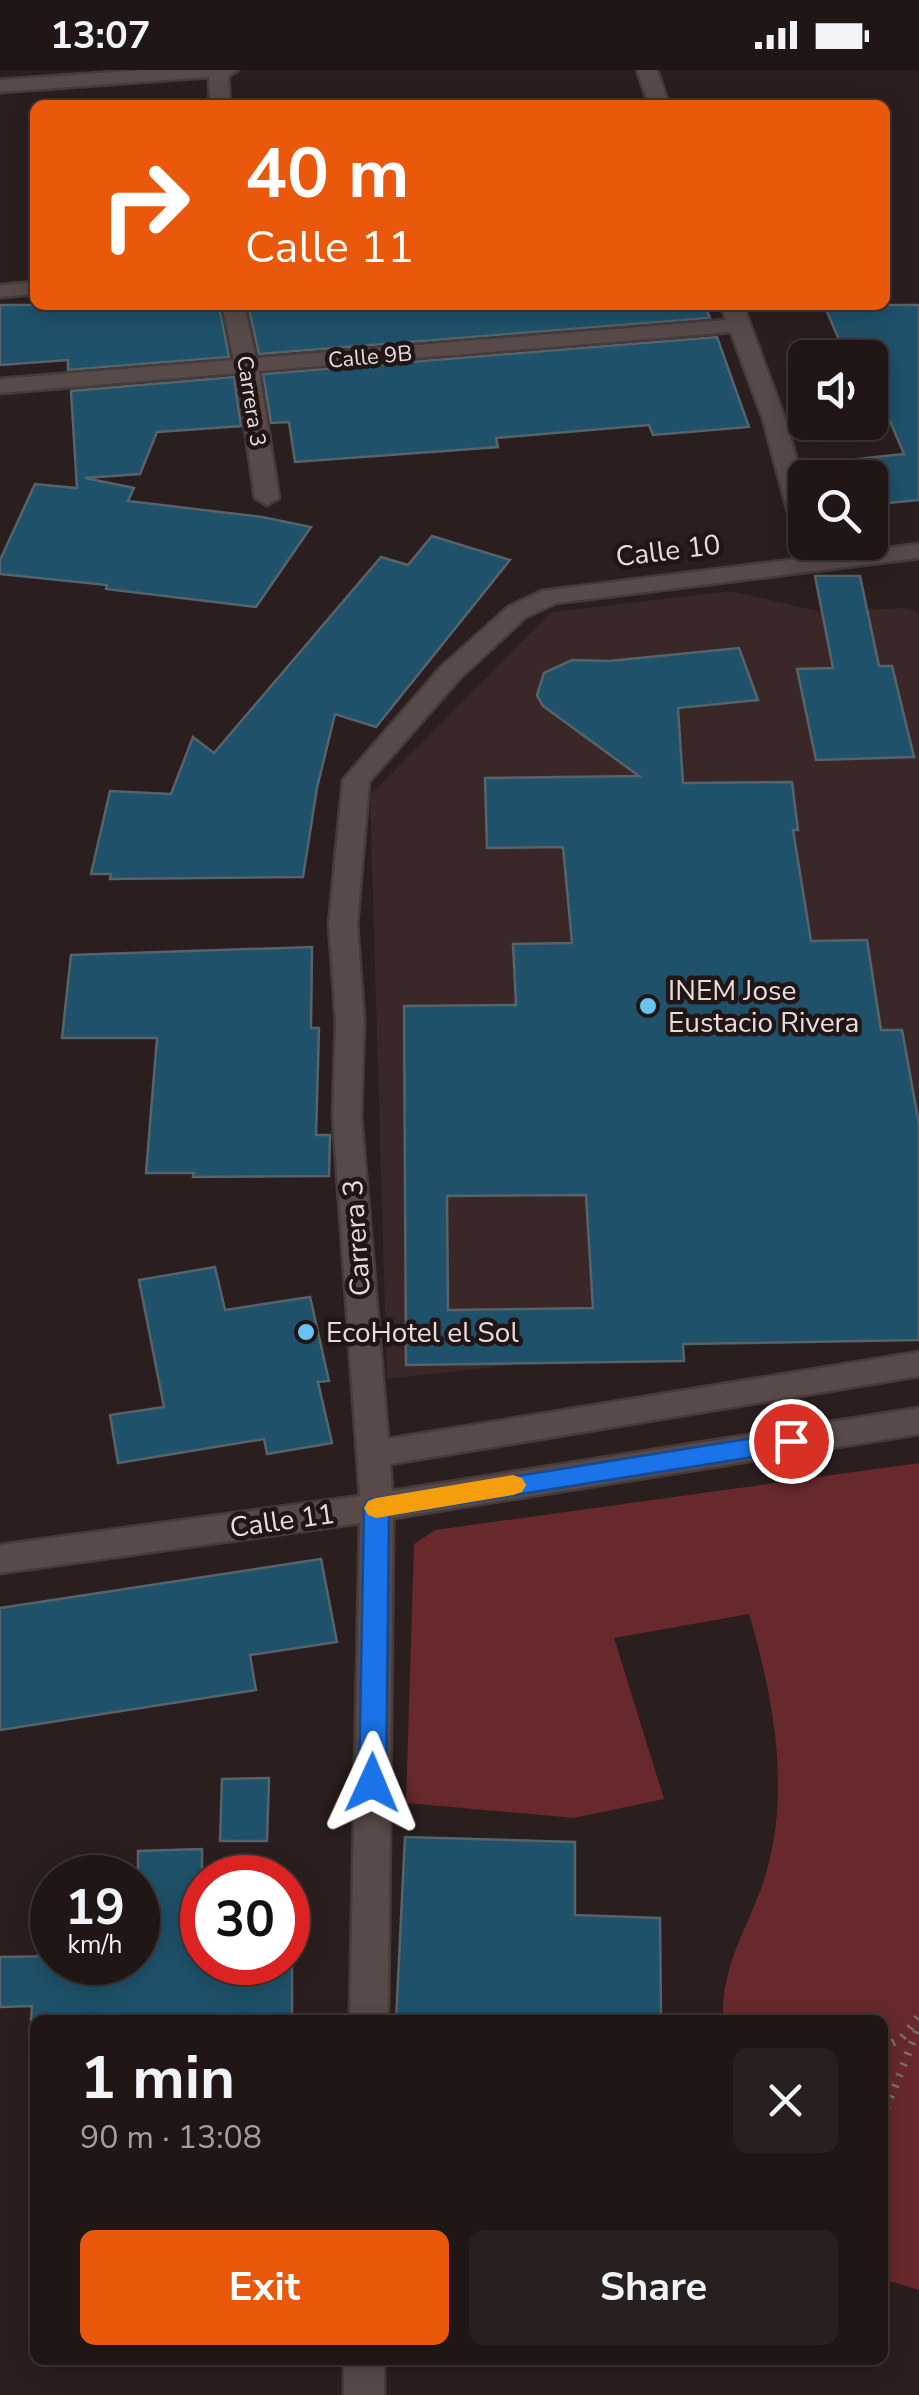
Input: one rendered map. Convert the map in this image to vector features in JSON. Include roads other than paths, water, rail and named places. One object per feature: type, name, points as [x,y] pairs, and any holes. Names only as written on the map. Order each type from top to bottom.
[{"type":"street","points":[[218,70],[220,100]]},
{"type":"street","points":[[0,86],[228,70]]},
{"type":"street","points":[[647,70],[658,100]]},
{"type":"street","points":[[0,291],[30,288]]},
{"type":"street","name":"Carrera 3","points":[[235,310],[248,366],[267,498]]},
{"type":"street","points":[[736,315],[788,470]]},
{"type":"street","name":"Calle 9B","points":[[0,386],[248,366],[736,315]]},
{"type":"street","name":"Calle 10","points":[[888,551],[919,551]]},
{"type":"street","name":"Calle 10","points":[[452,672],[517,612],[550,596],[788,556]]},
{"type":"street","name":"Carrera 3","points":[[369,2015],[376,1507],[347,1116],[350,1021],[343,924],[356,780],[452,672]]},
{"type":"street","points":[[372,1454],[919,1364]]},
{"type":"street","name":"Calle 11","points":[[0,1559],[376,1507],[919,1421]]},
{"type":"street","points":[[364,2365],[364,2395]]},
{"type":"place","name":"INEM Jose Eustacio Rivera","points":[[648,1006]]},
{"type":"place","name":"EcoHotel el Sol","points":[[306,1332]]}]
